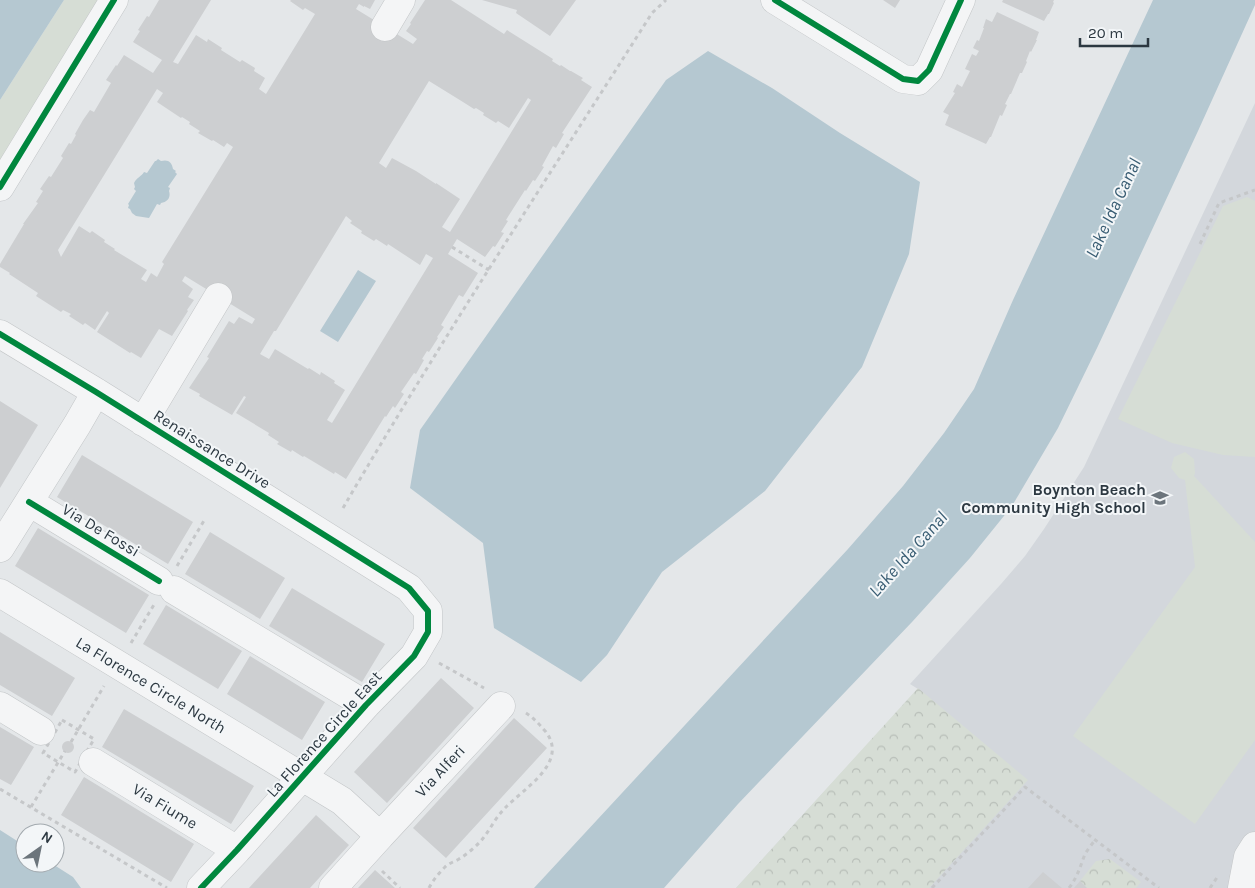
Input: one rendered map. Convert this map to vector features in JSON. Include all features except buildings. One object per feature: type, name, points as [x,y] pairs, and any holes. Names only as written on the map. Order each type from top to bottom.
[{"type":"street","points":[[0,187],[114,0]]},
{"type":"street","points":[[385,27],[401,0]]},
{"type":"street","points":[[787,3],[903,79],[918,81],[929,70],[961,0]]},
{"type":"street","points":[[142,422],[218,297]]},
{"type":"street","name":"Renaissance Drive","points":[[0,334],[409,588]]},
{"type":"street","points":[[0,548],[96,392]]},
{"type":"street","name":"Via De Fossi","points":[[28,502],[366,705]]},
{"type":"street","name":"La Florence Circle East","points":[[201,888],[366,705],[414,656],[428,632],[428,611],[409,588]]},
{"type":"street","name":"La Florence Circle North","points":[[0,593],[302,777]]},
{"type":"street","name":"Via Alferi","points":[[333,888],[502,701]]},
{"type":"street","points":[[0,706],[41,731]]},
{"type":"street","name":"Via Fiume","points":[[93,762],[237,850]]},
{"type":"street","points":[[302,777],[342,801],[380,836]]},
{"type":"street","points":[[1242,888],[1248,858],[1255,846]]},
{"type":"path","points":[[343,508],[489,270],[652,13],[666,0]]},
{"type":"path","points":[[1200,244],[1219,203],[1255,190]]},
{"type":"path","points":[[452,247],[489,270]]},
{"type":"path","points":[[429,888],[434,879],[446,866],[478,844],[505,808],[546,769],[553,748],[551,739],[535,718],[502,701],[435,660]]},
{"type":"path","points":[[71,742],[104,686]]},
{"type":"path","points":[[62,720],[94,739],[75,772],[59,762],[43,752],[62,720]]},
{"type":"path","points":[[31,807],[65,751]]},
{"type":"path","points":[[932,888],[1025,787],[1070,819],[1159,888]]},
{"type":"path","points":[[0,789],[166,888]]},
{"type":"path","points":[[1069,888],[1076,880],[1086,852],[1095,840]]},
{"type":"path","points":[[379,869],[400,888]]},
{"type":"shaded area","name":"Boynton Beach Community High School","points":[[1255,103],[1255,888],[736,888],[918,689],[910,684],[1001,584],[1025,556],[1044,529],[1084,467]]},
{"type":"green space","points":[[64,0],[100,0],[0,162],[0,100]]},
{"type":"green space","points":[[1247,197],[1255,201],[1255,457],[1223,455],[1172,443],[1118,419],[1223,206]]},
{"type":"green space","points":[[1185,452],[1194,459],[1194,476],[1255,542],[1255,740],[1195,824],[1073,736],[1195,567],[1185,480],[1179,478],[1171,468],[1174,457]]},
{"type":"green space","points":[[918,688],[1028,780],[929,888],[736,888]]},
{"type":"green space","points":[[1110,859],[1141,882],[1136,888],[1087,888],[1080,881],[1096,861]]},
{"type":"water","points":[[0,0],[64,0],[0,100]]},
{"type":"water","name":"Lake Ida Canal","points":[[1153,0],[1255,0],[1255,5],[1098,346],[1058,428],[1012,506],[970,558],[912,622],[738,804],[664,888],[534,888],[848,549],[903,486],[944,433],[974,389],[1013,300]]},
{"type":"water","points":[[708,51],[772,88],[840,133],[920,182],[909,254],[862,367],[765,491],[662,572],[607,655],[581,682],[494,628],[483,543],[410,488],[420,430],[666,80]]},
{"type":"water","points":[[158,159],[169,162],[177,174],[168,187],[170,188],[169,197],[160,205],[157,204],[149,218],[136,216],[128,208],[128,204],[136,191],[134,183],[144,172],[147,173]]},
{"type":"water","points":[[358,270],[376,281],[338,342],[320,331]]},
{"type":"water","points":[[0,830],[15,840],[15,873],[65,872],[73,877],[81,888],[0,888]]},
{"type":"cycle path","points":[[0,187],[114,0]]},
{"type":"cycle path","points":[[775,0],[903,79],[918,81],[929,70],[961,0]]},
{"type":"cycle path","points":[[0,334],[409,588],[428,611],[428,632],[414,656],[366,705],[201,888]]},
{"type":"cycle path","points":[[29,502],[159,581]]},
{"type":"place","name":"Boynton Beach Community High School","points":[[1160,498]]}]
